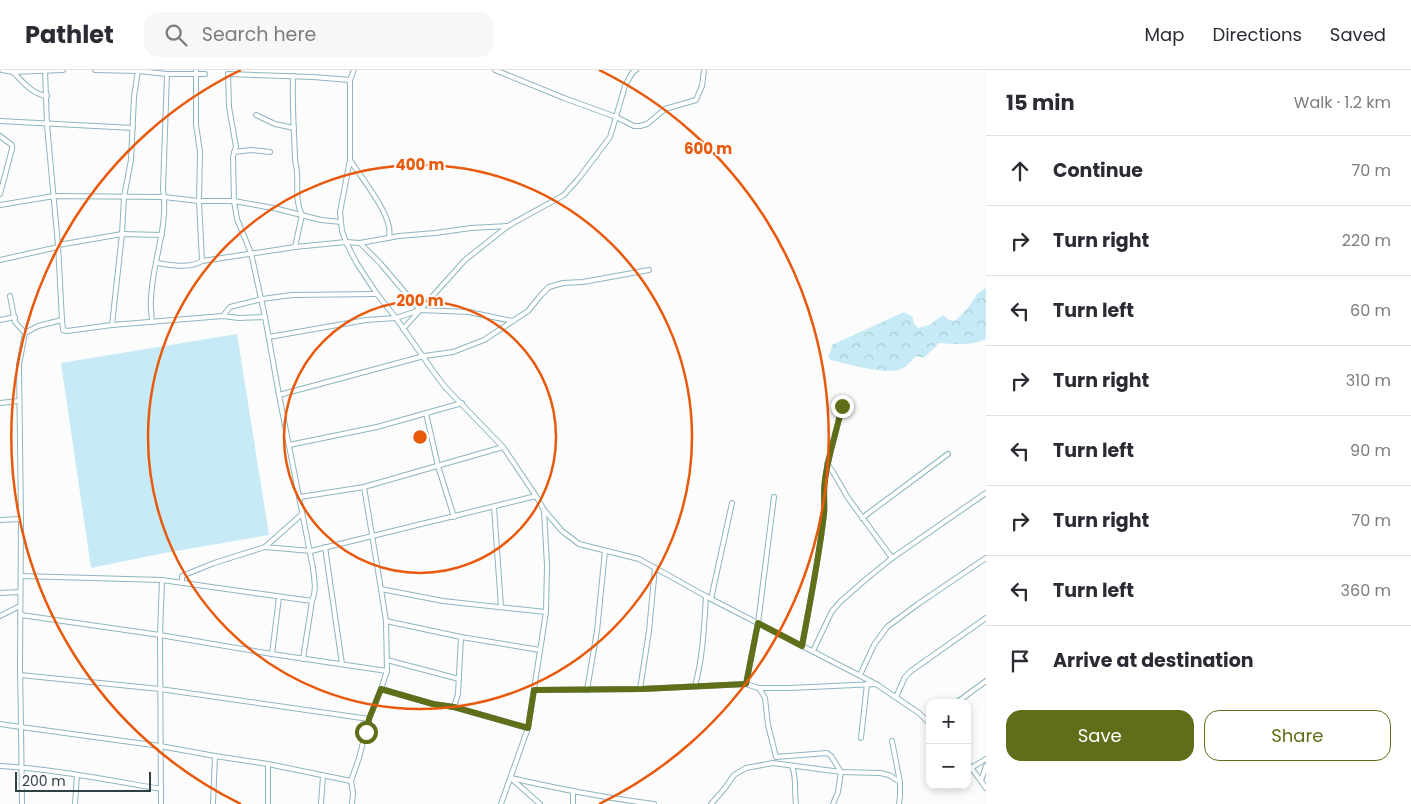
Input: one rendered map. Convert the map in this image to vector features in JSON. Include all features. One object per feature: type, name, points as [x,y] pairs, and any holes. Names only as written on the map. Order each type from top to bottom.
[{"type":"street","points":[[2,70],[13,72],[63,70]]},
{"type":"street","points":[[45,70],[47,125],[58,246],[63,330],[223,316],[265,318]]},
{"type":"street","points":[[95,70],[167,74],[196,72],[205,74]]},
{"type":"street","points":[[354,70],[350,80],[350,160],[340,212],[340,222],[346,242],[356,262],[377,294],[445,387],[503,447],[544,510],[562,531],[579,544],[639,559],[711,599],[860,675],[896,697],[926,719]]},
{"type":"street","points":[[494,70],[616,117],[634,126],[647,124],[665,109],[696,100],[702,86],[704,70]]},
{"type":"street","points":[[403,329],[465,260],[508,226],[564,195],[580,178],[610,137],[624,86],[636,70]]},
{"type":"street","points":[[112,325],[122,234],[124,196],[131,160],[134,96],[138,71]]},
{"type":"street","points":[[13,72],[37,94],[47,96]]},
{"type":"street","points":[[196,72],[196,125],[200,152],[199,201],[202,261]]},
{"type":"street","points":[[303,658],[315,588],[311,551],[302,514],[262,299],[251,253],[237,219],[234,201],[233,157],[236,147],[229,107],[228,74],[236,72],[253,76],[293,76],[350,80]]},
{"type":"street","points":[[152,322],[151,299],[162,235],[167,74]]},
{"type":"street","points":[[293,76],[292,106],[296,144],[295,160],[298,172],[297,194],[299,210],[302,215],[295,247]]},
{"type":"street","points":[[256,115],[275,124],[294,128]]},
{"type":"street","points":[[0,121],[47,125],[133,128]]},
{"type":"street","points":[[0,136],[12,145],[12,149],[0,194]]},
{"type":"street","points":[[234,152],[251,150],[270,152]]},
{"type":"street","points":[[350,160],[384,214],[389,224],[389,237]]},
{"type":"street","points":[[0,206],[54,196],[164,197],[199,201],[234,201],[278,209],[321,220],[340,222]]},
{"type":"street","points":[[156,263],[193,265],[202,261],[295,247],[346,242],[360,243],[389,237],[508,226]]},
{"type":"street","points":[[0,260],[58,246],[122,234],[162,235]]},
{"type":"street","points":[[360,243],[420,310]]},
{"type":"street","points":[[279,395],[424,356],[453,352],[484,340],[528,311],[549,287],[563,283],[583,282],[649,270]]},
{"type":"street","points":[[223,316],[230,307],[262,299],[292,295],[377,294]]},
{"type":"street","points":[[10,296],[15,322],[25,333]]},
{"type":"street","points":[[269,337],[366,320],[396,318],[420,310],[469,312],[512,321]]},
{"type":"street","points":[[0,320],[15,317]]},
{"type":"street","points":[[25,333],[38,326],[62,320]]},
{"type":"street","points":[[22,804],[19,365],[25,333]]},
{"type":"street","points":[[0,403],[19,401]]},
{"type":"street","points":[[289,445],[377,427],[462,403]]},
{"type":"street","points":[[802,646],[824,512],[824,483],[827,464],[842,406]]},
{"type":"street","points":[[426,413],[438,466],[454,517]]},
{"type":"street","points":[[300,497],[364,487],[503,447]]},
{"type":"street","points":[[862,518],[948,454]]},
{"type":"street","points":[[827,464],[848,498],[892,558]]},
{"type":"street","points":[[352,804],[353,792],[351,782],[369,719],[381,689],[387,660],[386,621],[382,589],[364,487]]},
{"type":"street","points":[[813,651],[825,624],[836,606],[892,558],[986,493]]},
{"type":"street","points":[[182,583],[182,576],[214,563],[265,547],[311,551],[536,496]]},
{"type":"street","points":[[746,684],[758,623],[774,497]]},
{"type":"street","points":[[711,599],[732,503]]},
{"type":"street","points":[[494,506],[501,607]]},
{"type":"street","points":[[501,804],[528,728],[546,612],[547,565],[544,510]]},
{"type":"street","points":[[265,547],[302,514]]},
{"type":"street","points":[[0,520],[21,519]]},
{"type":"street","points":[[325,547],[342,664]]},
{"type":"street","points":[[587,690],[597,631],[605,551]]},
{"type":"street","points":[[860,675],[874,645],[886,627],[986,558]]},
{"type":"street","points":[[640,689],[649,631],[655,568]]},
{"type":"street","points":[[20,576],[162,580],[312,601]]},
{"type":"street","points":[[161,804],[160,635],[162,580]]},
{"type":"street","points":[[382,589],[442,601],[546,612]]},
{"type":"street","points":[[0,593],[20,592]]},
{"type":"street","points":[[695,686],[702,656],[706,596]]},
{"type":"street","points":[[272,654],[279,597]]},
{"type":"street","points":[[0,616],[20,606]]},
{"type":"street","points":[[21,615],[386,671]]},
{"type":"street","points":[[896,697],[905,677],[911,671],[986,618]]},
{"type":"street","points":[[386,621],[461,637],[540,650]]},
{"type":"street","points":[[454,707],[458,694],[461,637]]},
{"type":"street","points":[[387,660],[459,679]]},
{"type":"street","points":[[20,674],[160,689],[369,719]]},
{"type":"street","points":[[961,699],[986,681]]},
{"type":"street","points":[[534,690],[640,689],[746,684],[758,688],[790,688],[876,684]]},
{"type":"street","points":[[861,738],[867,684]]},
{"type":"street","points":[[758,688],[765,698],[768,725],[776,757],[773,763]]},
{"type":"street","points":[[381,689],[528,728]]},
{"type":"street","points":[[0,724],[160,746],[268,764],[351,782]]},
{"type":"street","points":[[892,741],[900,782],[899,804]]},
{"type":"street","points":[[776,757],[827,753],[841,772],[838,792],[833,804]]},
{"type":"street","points":[[213,804],[215,756]]},
{"type":"street","points":[[986,759],[971,768],[986,788]]},
{"type":"street","points":[[711,804],[739,771],[773,763],[841,772],[888,775],[900,782]]},
{"type":"street","points":[[268,764],[268,804]]},
{"type":"street","points":[[0,766],[76,775],[161,790]]},
{"type":"street","points":[[792,766],[795,777],[796,804]]},
{"type":"street","points":[[981,781],[986,766]]},
{"type":"street","points":[[75,804],[76,775]]},
{"type":"street","points":[[321,804],[323,776]]},
{"type":"street","points":[[511,778],[612,802],[654,804]]},
{"type":"street","points":[[511,778],[540,804]]},
{"type":"street","points":[[573,792],[573,804]]},
{"type":"green space","points":[[986,288],[986,339],[969,344],[939,343],[924,358],[916,356],[901,369],[886,371],[831,360],[828,357],[832,345],[904,312],[913,317],[913,322],[918,328],[929,325],[943,315],[949,320],[955,321],[968,308],[977,294]]},
{"type":"green space","points":[[237,334],[269,535],[91,568],[61,363]]},
{"type":"route","points":[[366,732],[381,689],[528,728],[534,690],[642,689],[746,684],[758,623],[802,646],[824,512],[824,483],[842,406]]}]
